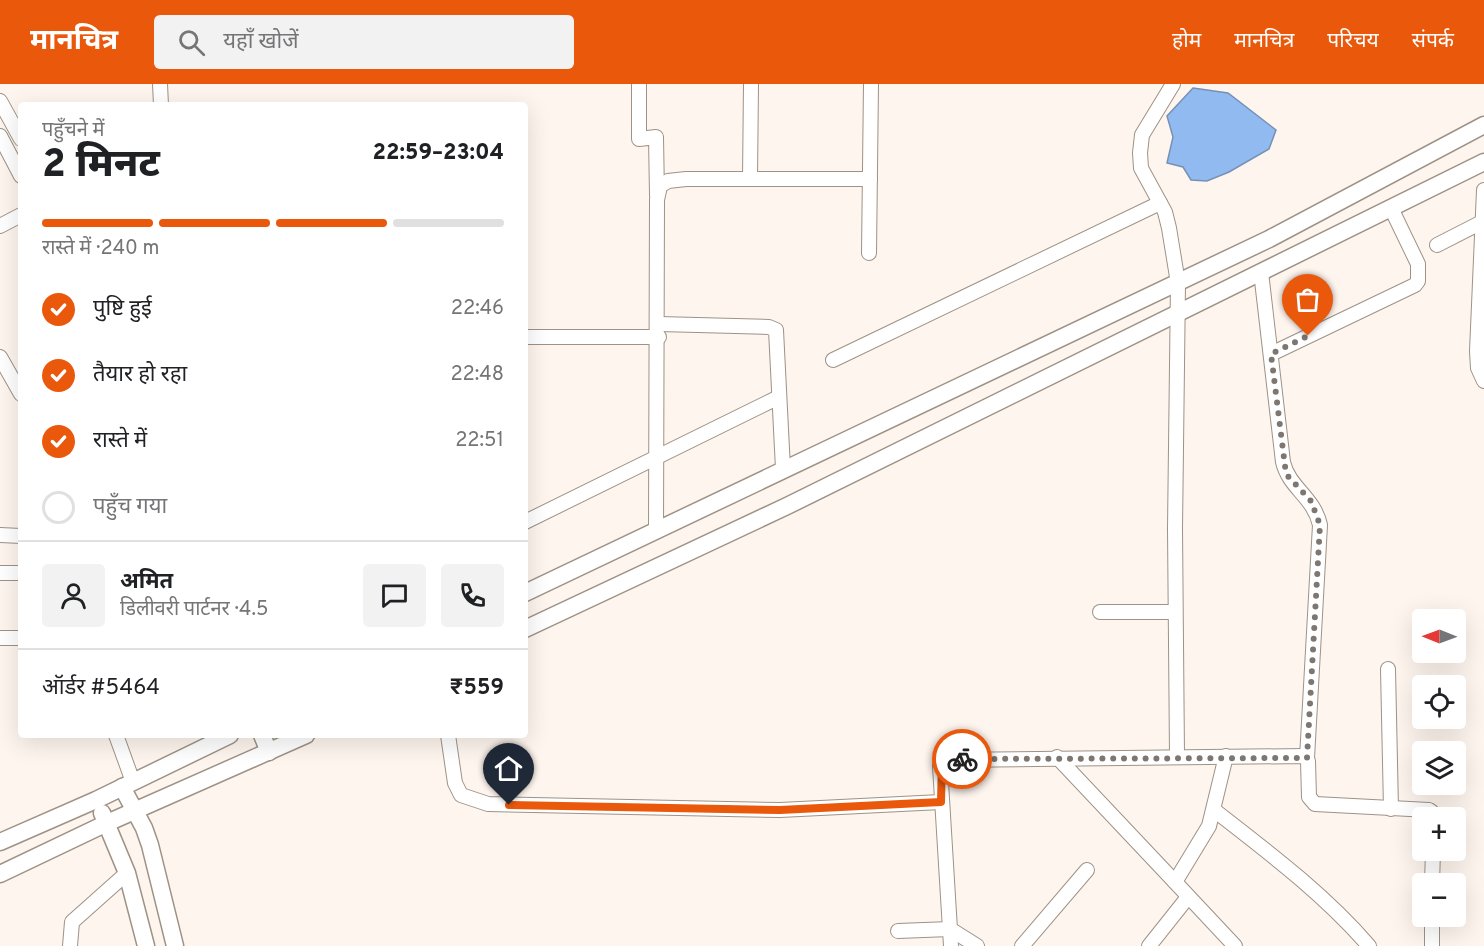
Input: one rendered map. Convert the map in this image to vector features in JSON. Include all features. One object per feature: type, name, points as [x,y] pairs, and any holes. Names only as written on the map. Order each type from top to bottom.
[{"type":"street","points":[[160,84],[161,102]]},
{"type":"street","points":[[639,84],[639,139],[656,137],[659,331],[656,529]]},
{"type":"street","points":[[750,179],[752,84]]},
{"type":"street","points":[[869,253],[871,84]]},
{"type":"street","points":[[1173,84],[1142,135],[1141,168],[1160,203],[1169,228],[1178,283],[1175,612],[1177,756]]},
{"type":"street","points":[[0,101],[18,134]]},
{"type":"street","points":[[528,592],[1269,239],[1484,124]]},
{"type":"street","points":[[0,135],[18,170]]},
{"type":"street","points":[[528,628],[787,506],[1484,162]]},
{"type":"street","points":[[657,200],[660,186],[668,181],[870,179]]},
{"type":"street","points":[[1484,190],[1477,351],[1478,368],[1484,381]]},
{"type":"street","points":[[833,360],[1160,203]]},
{"type":"street","points":[[1271,354],[1414,285],[1418,281],[1418,264],[1391,208]]},
{"type":"street","points":[[0,226],[18,217]]},
{"type":"street","points":[[1437,245],[1483,221]]},
{"type":"street","points":[[1261,272],[1286,474],[1311,501],[1320,525],[1307,758],[1311,802],[1321,806],[1412,810]]},
{"type":"street","points":[[528,337],[769,327],[777,330],[783,469]]},
{"type":"street","points":[[0,357],[18,389]]},
{"type":"street","points":[[528,521],[779,397]]},
{"type":"street","points":[[0,535],[18,536]]},
{"type":"street","points":[[0,573],[18,573]]},
{"type":"street","points":[[1100,612],[1175,612]]},
{"type":"street","points":[[0,638],[18,638]]},
{"type":"street","points":[[1388,669],[1391,809]]},
{"type":"street","points":[[117,738],[134,810],[150,845],[174,946]]},
{"type":"street","points":[[0,842],[96,800],[224,738]]},
{"type":"street","points":[[263,738],[269,752]]},
{"type":"street","points":[[0,874],[106,822],[299,738]]},
{"type":"street","points":[[448,738],[455,783],[461,795],[488,804],[780,810],[941,802]]},
{"type":"street","points":[[951,946],[941,802],[940,766],[945,760],[1177,756],[1307,758]]},
{"type":"street","points":[[1174,882],[1199,846],[1214,810],[1226,756]]},
{"type":"street","points":[[1057,757],[1235,946]]},
{"type":"street","points":[[96,800],[127,873],[147,946]]},
{"type":"street","points":[[1214,810],[1316,892],[1369,946]]},
{"type":"street","points":[[1022,946],[1087,870]]},
{"type":"street","points":[[70,946],[72,922],[127,873]]},
{"type":"street","points":[[1149,946],[1188,897]]},
{"type":"street","points":[[1432,927],[1432,946]]},
{"type":"street","points":[[898,931],[950,929],[977,946]]},
{"type":"water","points":[[1193,88],[1228,93],[1276,130],[1269,149],[1229,172],[1207,181],[1191,180],[1183,167],[1167,163],[1173,137],[1167,116]]},
{"type":"way so far","points":[[962,759],[1285,756],[1307,758],[1320,525],[1311,501],[1286,474],[1271,354],[1308,336]]},
{"type":"route","points":[[509,805],[780,810],[941,802],[940,766],[942,761],[962,759]]}]
